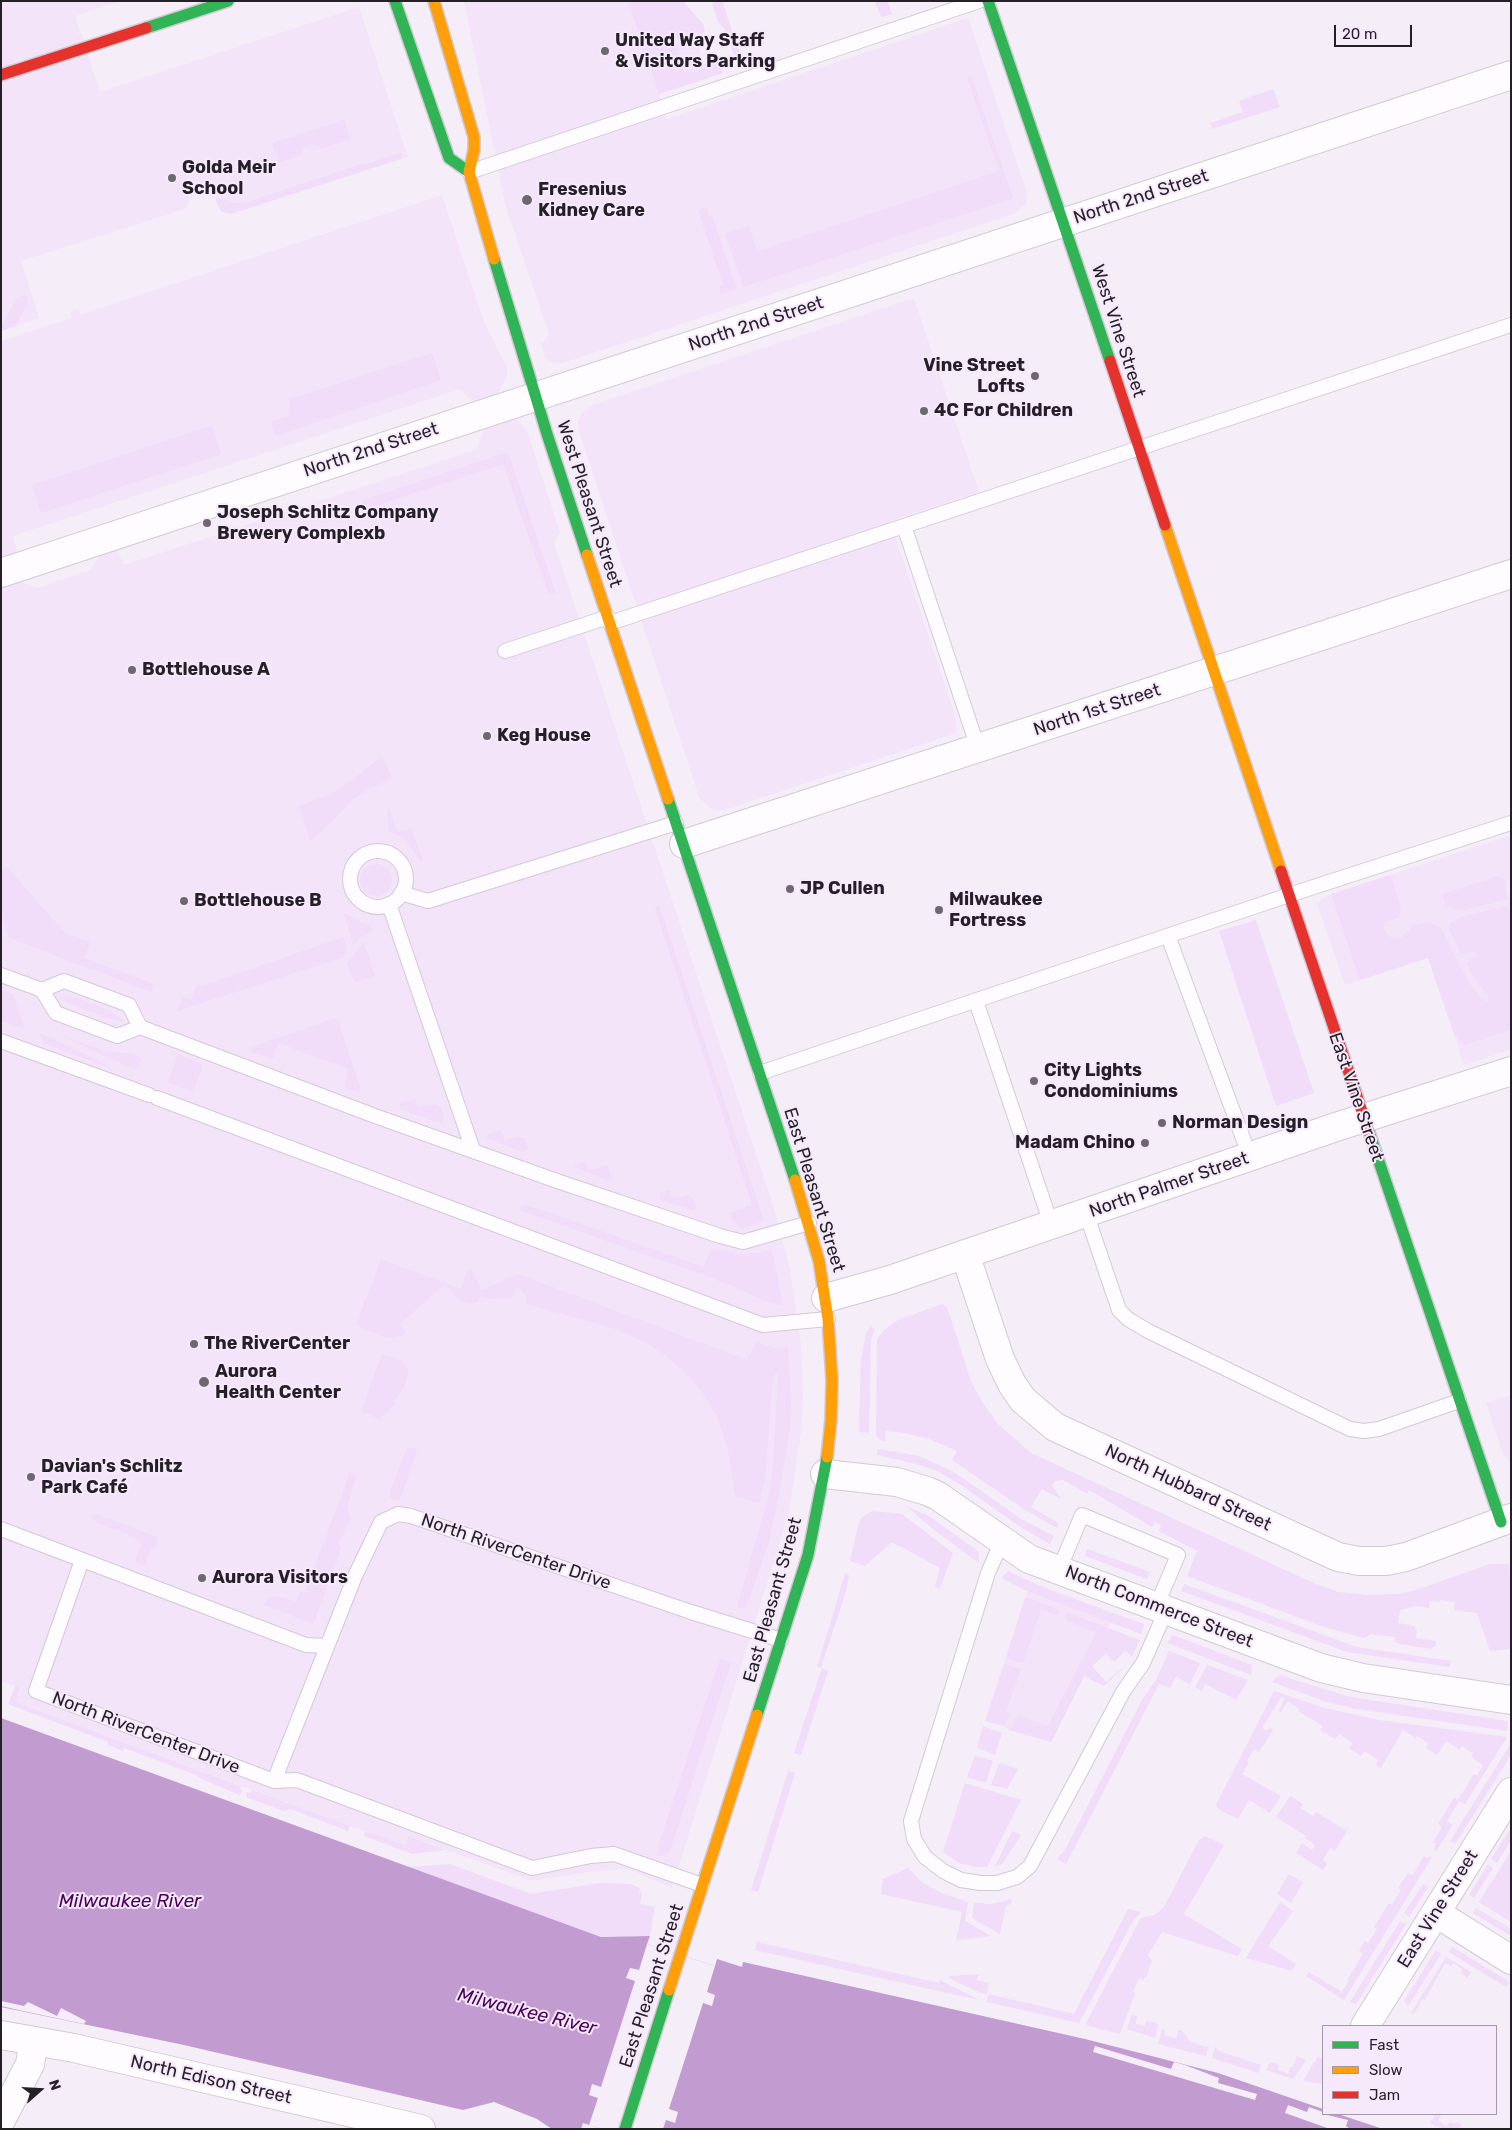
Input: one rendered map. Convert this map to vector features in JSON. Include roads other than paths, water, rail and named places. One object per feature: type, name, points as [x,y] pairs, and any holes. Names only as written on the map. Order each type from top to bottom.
[{"type":"street","points":[[1,75],[228,1]]},
{"type":"street","points":[[395,1],[449,158],[469,172]]},
{"type":"street","name":"West Pleasant Street","points":[[434,1],[474,137],[474,150],[469,172],[536,396],[680,833]]},
{"type":"street","name":"West Vine Street","points":[[988,1],[1214,672]]},
{"type":"street","name":"North 2nd Street","points":[[1,573],[1511,75]]},
{"type":"street","name":"North 1st Street","points":[[680,833],[978,748],[1511,574]]},
{"type":"street","name":"East Vine Street","points":[[1214,672],[1459,1401],[1506,1520]]},
{"type":"street","name":"East Pleasant Street","points":[[625,2129],[808,1555],[825,1474],[832,1380],[827,1309],[809,1223],[680,833]]},
{"type":"street","name":"North Palmer Street","points":[[827,1309],[890,1280],[1363,1118],[1511,1071]]},
{"type":"street","name":"North Hubbard Street","points":[[965,1254],[1000,1359],[1012,1384],[1023,1400],[1055,1427],[1338,1557],[1375,1562],[1396,1559],[1506,1520]]},
{"type":"street","name":"North Commerce Street","points":[[825,1474],[897,1482],[928,1491],[1029,1559],[1322,1668],[1363,1678],[1511,1700]]},
{"type":"street","name":"East Vine Street","points":[[1366,2025],[1511,1792]]},
{"type":"street","points":[[1436,1913],[1511,1960]]},
{"type":"street","name":"North Edison Street","points":[[1,2035],[74,2048],[421,2129]]},
{"type":"street","points":[[1,2120],[30,2064],[34,2041]]},
{"type":"lane","points":[[469,172],[980,1]]},
{"type":"lane","points":[[505,651],[610,620],[904,526],[1511,324]]},
{"type":"lane","points":[[904,526],[978,748]]},
{"type":"lane","points":[[760,1074],[1289,895],[1511,823]]},
{"type":"lane","points":[[401,893],[428,901],[680,833]]},
{"type":"lane","points":[[377,851],[394,856],[404,870],[406,880],[401,893],[389,904],[372,906],[363,903],[352,890],[349,881],[350,872],[354,864],[368,852],[377,851]]},
{"type":"lane","points":[[389,904],[473,1150]]},
{"type":"lane","points":[[1168,936],[1250,1157]]},
{"type":"lane","points":[[1,975],[42,990],[56,1013],[117,1036],[140,1027],[375,1116],[557,1181],[743,1242],[809,1223]]},
{"type":"lane","points":[[42,990],[64,981],[130,1005],[140,1027]]},
{"type":"lane","points":[[976,1001],[1051,1224]]},
{"type":"lane","points":[[1,1041],[763,1325],[827,1309]]},
{"type":"lane","points":[[1086,1213],[1120,1310],[1128,1319],[1148,1331],[1350,1429],[1364,1431],[1378,1429],[1459,1401]]},
{"type":"lane","name":"North RiverCenter Drive","points":[[274,1781],[355,1576],[380,1522],[398,1514],[411,1516],[681,1609],[781,1640]]},
{"type":"lane","points":[[1002,1541],[988,1572],[911,1821],[914,1839],[925,1857],[943,1871],[962,1880],[980,1883],[997,1882],[1017,1876],[1030,1866],[1122,1692],[1143,1663],[1178,1554],[1082,1514],[1059,1570]]},
{"type":"lane","points":[[1,1529],[306,1645],[327,1646]]},
{"type":"lane","name":"North RiverCenter Drive","points":[[82,1560],[36,1691],[274,1781],[298,1780],[532,1868],[591,1856],[614,1854],[702,1885]]},
{"type":"water","name":"Milwaukee River","points":[[1,1718],[601,1937],[650,1936],[647,1944],[715,1966],[717,1959],[742,1967],[743,1962],[1085,2039],[1218,2073],[1322,2109],[1322,2115],[1341,2115],[1383,2129],[602,2129],[583,2123],[581,2129],[552,2129],[537,2119],[494,2102],[463,2110],[184,2045],[1,2007]]},
{"type":"place","name":"United Way Staff & Visitors Parking","points":[[605,51]]},
{"type":"place","name":"Golda Meir School","points":[[172,178]]},
{"type":"place","name":"Fresenius Kidney Care","points":[[527,200]]},
{"type":"place","name":"Vine Street Lofts","points":[[1035,376]]},
{"type":"place","name":"4C For Children","points":[[924,411]]},
{"type":"place","name":"Joseph Schlitz Company Brewery Complexb","points":[[207,523]]},
{"type":"place","name":"Bottlehouse A","points":[[132,670]]},
{"type":"place","name":"Keg House","points":[[487,736]]},
{"type":"place","name":"JP Cullen","points":[[790,889]]},
{"type":"place","name":"Bottlehouse B","points":[[184,901]]},
{"type":"place","name":"Milwaukee Fortress","points":[[939,910]]},
{"type":"place","name":"City Lights Condominiums","points":[[1034,1081]]},
{"type":"place","name":"Norman Design","points":[[1162,1123]]},
{"type":"place","name":"Madam Chino","points":[[1145,1143]]},
{"type":"place","name":"The RiverCenter","points":[[194,1344]]},
{"type":"place","name":"Aurora Health Center","points":[[204,1382]]},
{"type":"place","name":"Davian's Schlitz Park Café","points":[[31,1477]]},
{"type":"place","name":"Aurora Visitors","points":[[202,1578]]}]
